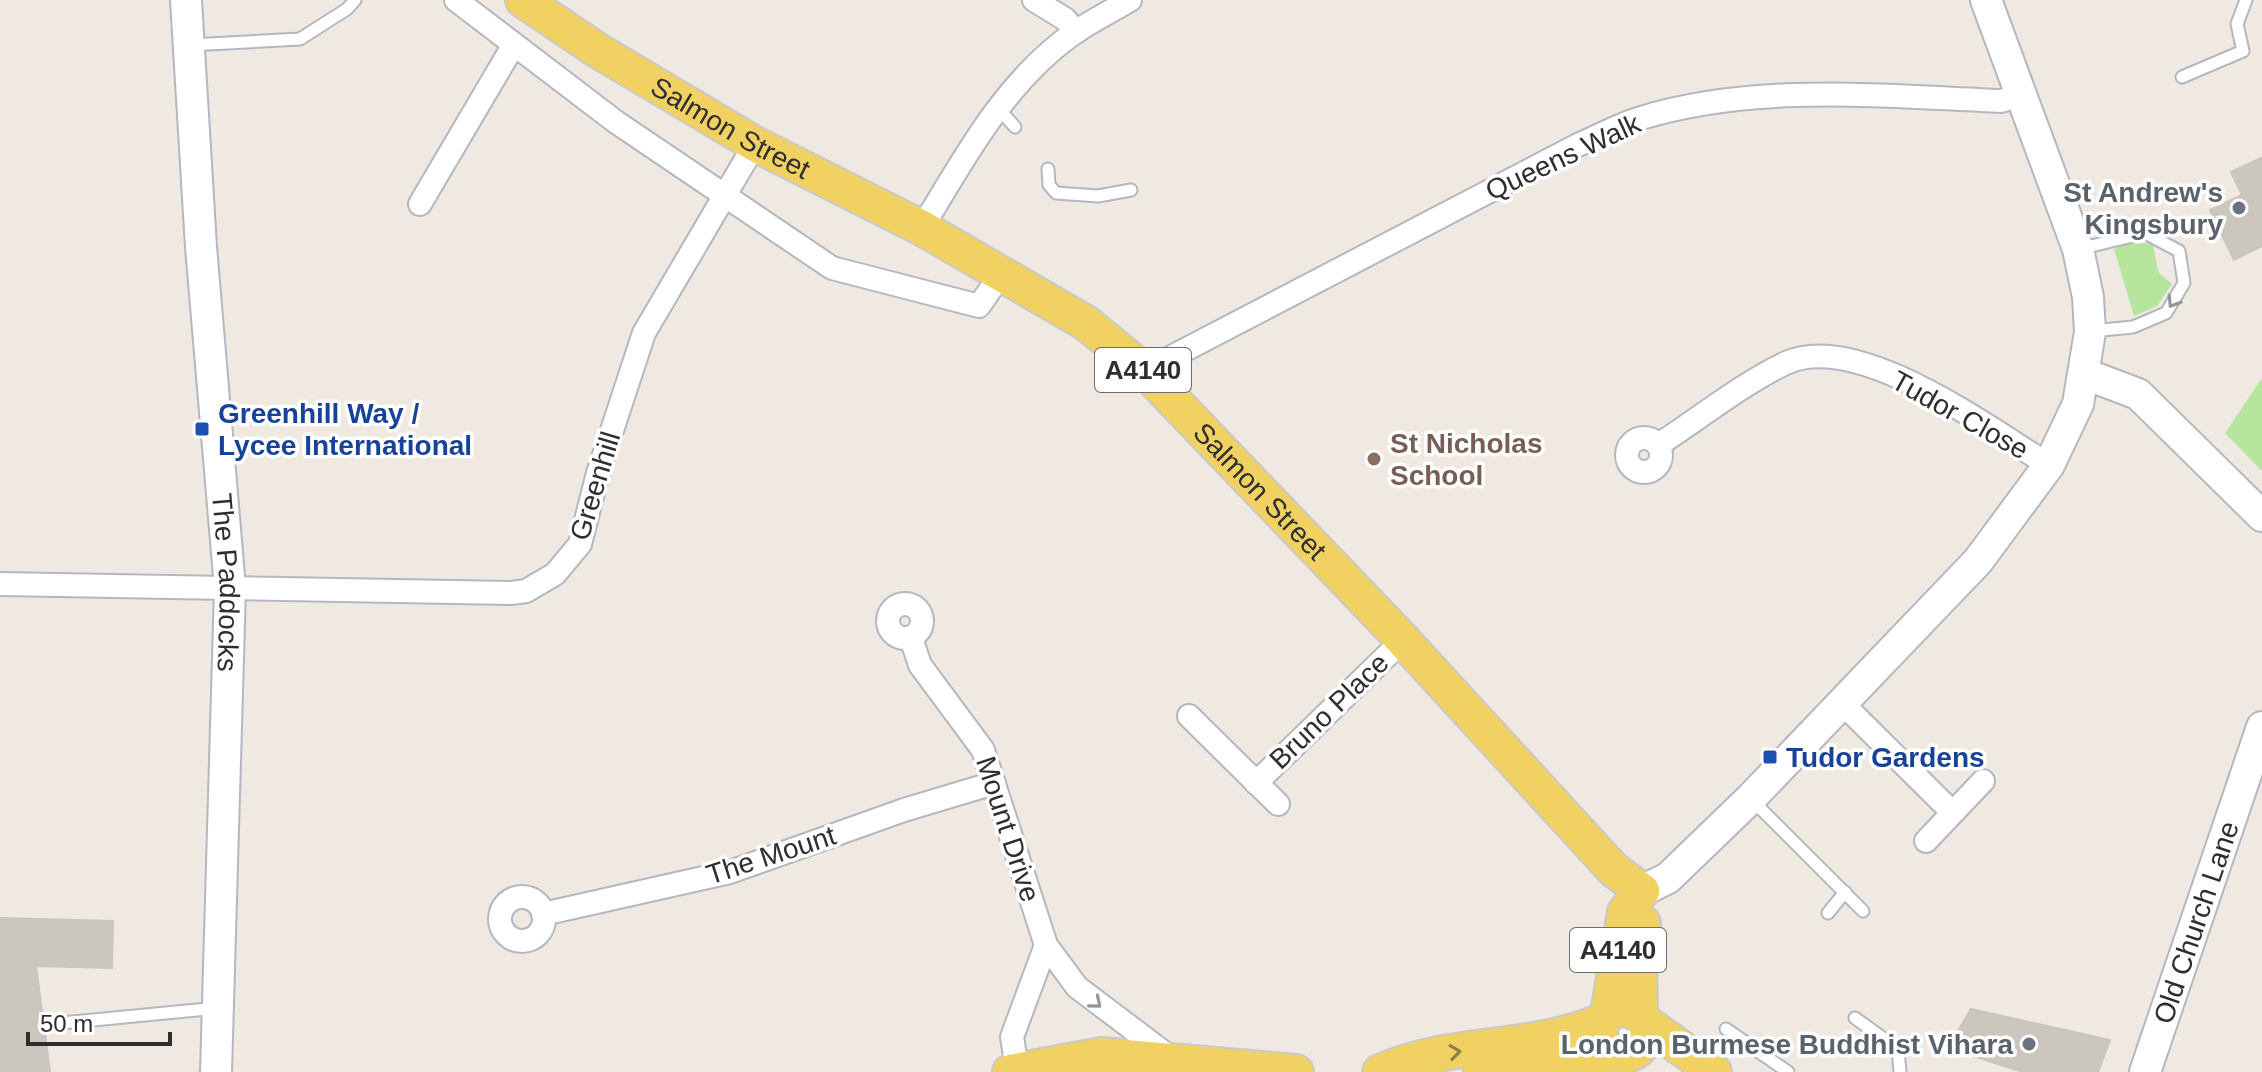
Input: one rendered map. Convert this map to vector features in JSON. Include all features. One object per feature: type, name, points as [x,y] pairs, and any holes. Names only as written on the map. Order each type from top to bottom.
[{"type":"main road","name":"The Paddocks","points":[[186,0],[200,235],[230,588],[216,1072]]},
{"type":"main road","name":"Salmon Street","points":[[523,0],[597,50],[755,144],[922,228],[1086,323],[1147,373],[1403,640],[1613,869],[1642,891]]},
{"type":"main road","points":[[1642,891],[1668,878],[1751,798],[1978,561],[2049,465],[2078,404],[2090,332],[2088,297],[2078,249],[1986,0]]},
{"type":"main road","points":[[2085,374],[2138,394],[2262,516]]},
{"type":"main road","name":"Old Church Lane","points":[[2145,1072],[2262,727]]},
{"type":"main road","name":"A4140","points":[[1624,1030],[1642,891]]},
{"type":"main road","points":[[1481,1072],[1568,1063],[1624,1030]]},
{"type":"main road","points":[[1380,1072],[1411,1058],[1624,1030],[1708,1069]]},
{"type":"main road","points":[[1013,1071],[1102,1055],[1171,1058],[1296,1072]]},
{"type":"street","name":"Salmon Street","points":[[456,0],[616,122],[832,268],[979,306],[1001,274]]},
{"type":"street","points":[[1034,0],[1065,19],[1076,32]]},
{"type":"street","points":[[922,228],[971,147],[1036,65],[1076,32],[1130,0]]},
{"type":"street","points":[[420,204],[513,46]]},
{"type":"street","name":"Queens Walk","points":[[1147,373],[1158,364],[1578,145],[1640,118],[1722,100],[1854,95],[2001,101],[2021,95]]},
{"type":"street","name":"Greenhill","points":[[0,584],[526,591],[555,574],[580,544],[598,473],[644,333],[755,144]]},
{"type":"street","name":"Tudor Close","points":[[1658,445],[1786,363],[1811,355],[1840,355],[1910,381],[2049,465]]},
{"type":"street","name":"Mount Drive","points":[[911,638],[920,665],[983,750],[1046,945],[1077,987],[1171,1058]]},
{"type":"street","name":"Bruno Place","points":[[1256,783],[1403,640]]},
{"type":"street","points":[[1842,703],[1952,812]]},
{"type":"street","name":"Bruno Place","points":[[1189,716],[1278,804]]},
{"type":"street","points":[[1926,841],[1983,781]]},
{"type":"street","name":"The Mount","points":[[543,914],[730,872],[904,810],[994,783]]},
{"type":"street","points":[[1013,1071],[1012,1037],[1046,945]]},
{"type":"lane","points":[[189,45],[300,39],[355,0]]},
{"type":"lane","points":[[2182,77],[2243,51],[2237,24],[2246,0]]},
{"type":"lane","points":[[999,109],[1015,127]]},
{"type":"lane","points":[[1048,169],[1049,185],[1056,193],[1098,196],[1131,190]]},
{"type":"lane","points":[[2078,249],[2145,233],[2179,251],[2184,283],[2166,313],[2133,327],[2090,332]]},
{"type":"lane","points":[[1751,798],[1863,911]]},
{"type":"lane","points":[[1828,913],[1845,892]]},
{"type":"lane","points":[[62,1023],[218,1008]]},
{"type":"lane","points":[[1855,1018],[1898,1049],[1900,1072]]},
{"type":"lane","points":[[1726,1029],[1788,1072]]},
{"type":"green space","points":[[2133,242],[2153,244],[2158,272],[2172,284],[2157,306],[2134,316],[2114,249]]},
{"type":"green space","points":[[2262,378],[2262,471],[2225,433]]},
{"type":"building","name":"St Andrew's Kingsbury","points":[[2261,158],[2262,246],[2234,260],[2210,210],[2242,195],[2231,172]]},
{"type":"building","points":[[0,918],[113,921],[112,968],[36,966],[50,1072],[0,1072]]},
{"type":"building","name":"London Burmese Buddhist Vihara","points":[[1971,1009],[2110,1040],[2098,1072],[2023,1072],[1948,1048]]},
{"type":"place","name":"St Andrew's Kingsbury","points":[[2239,208]]},
{"type":"place","name":"Greenhill Way / Lycee International","points":[[202,429]]},
{"type":"place","name":"St Nicholas School","points":[[1374,459]]},
{"type":"place","name":"Tudor Gardens","points":[[1770,757]]},
{"type":"place","name":"London Burmese Buddhist Vihara","points":[[2029,1044]]}]
